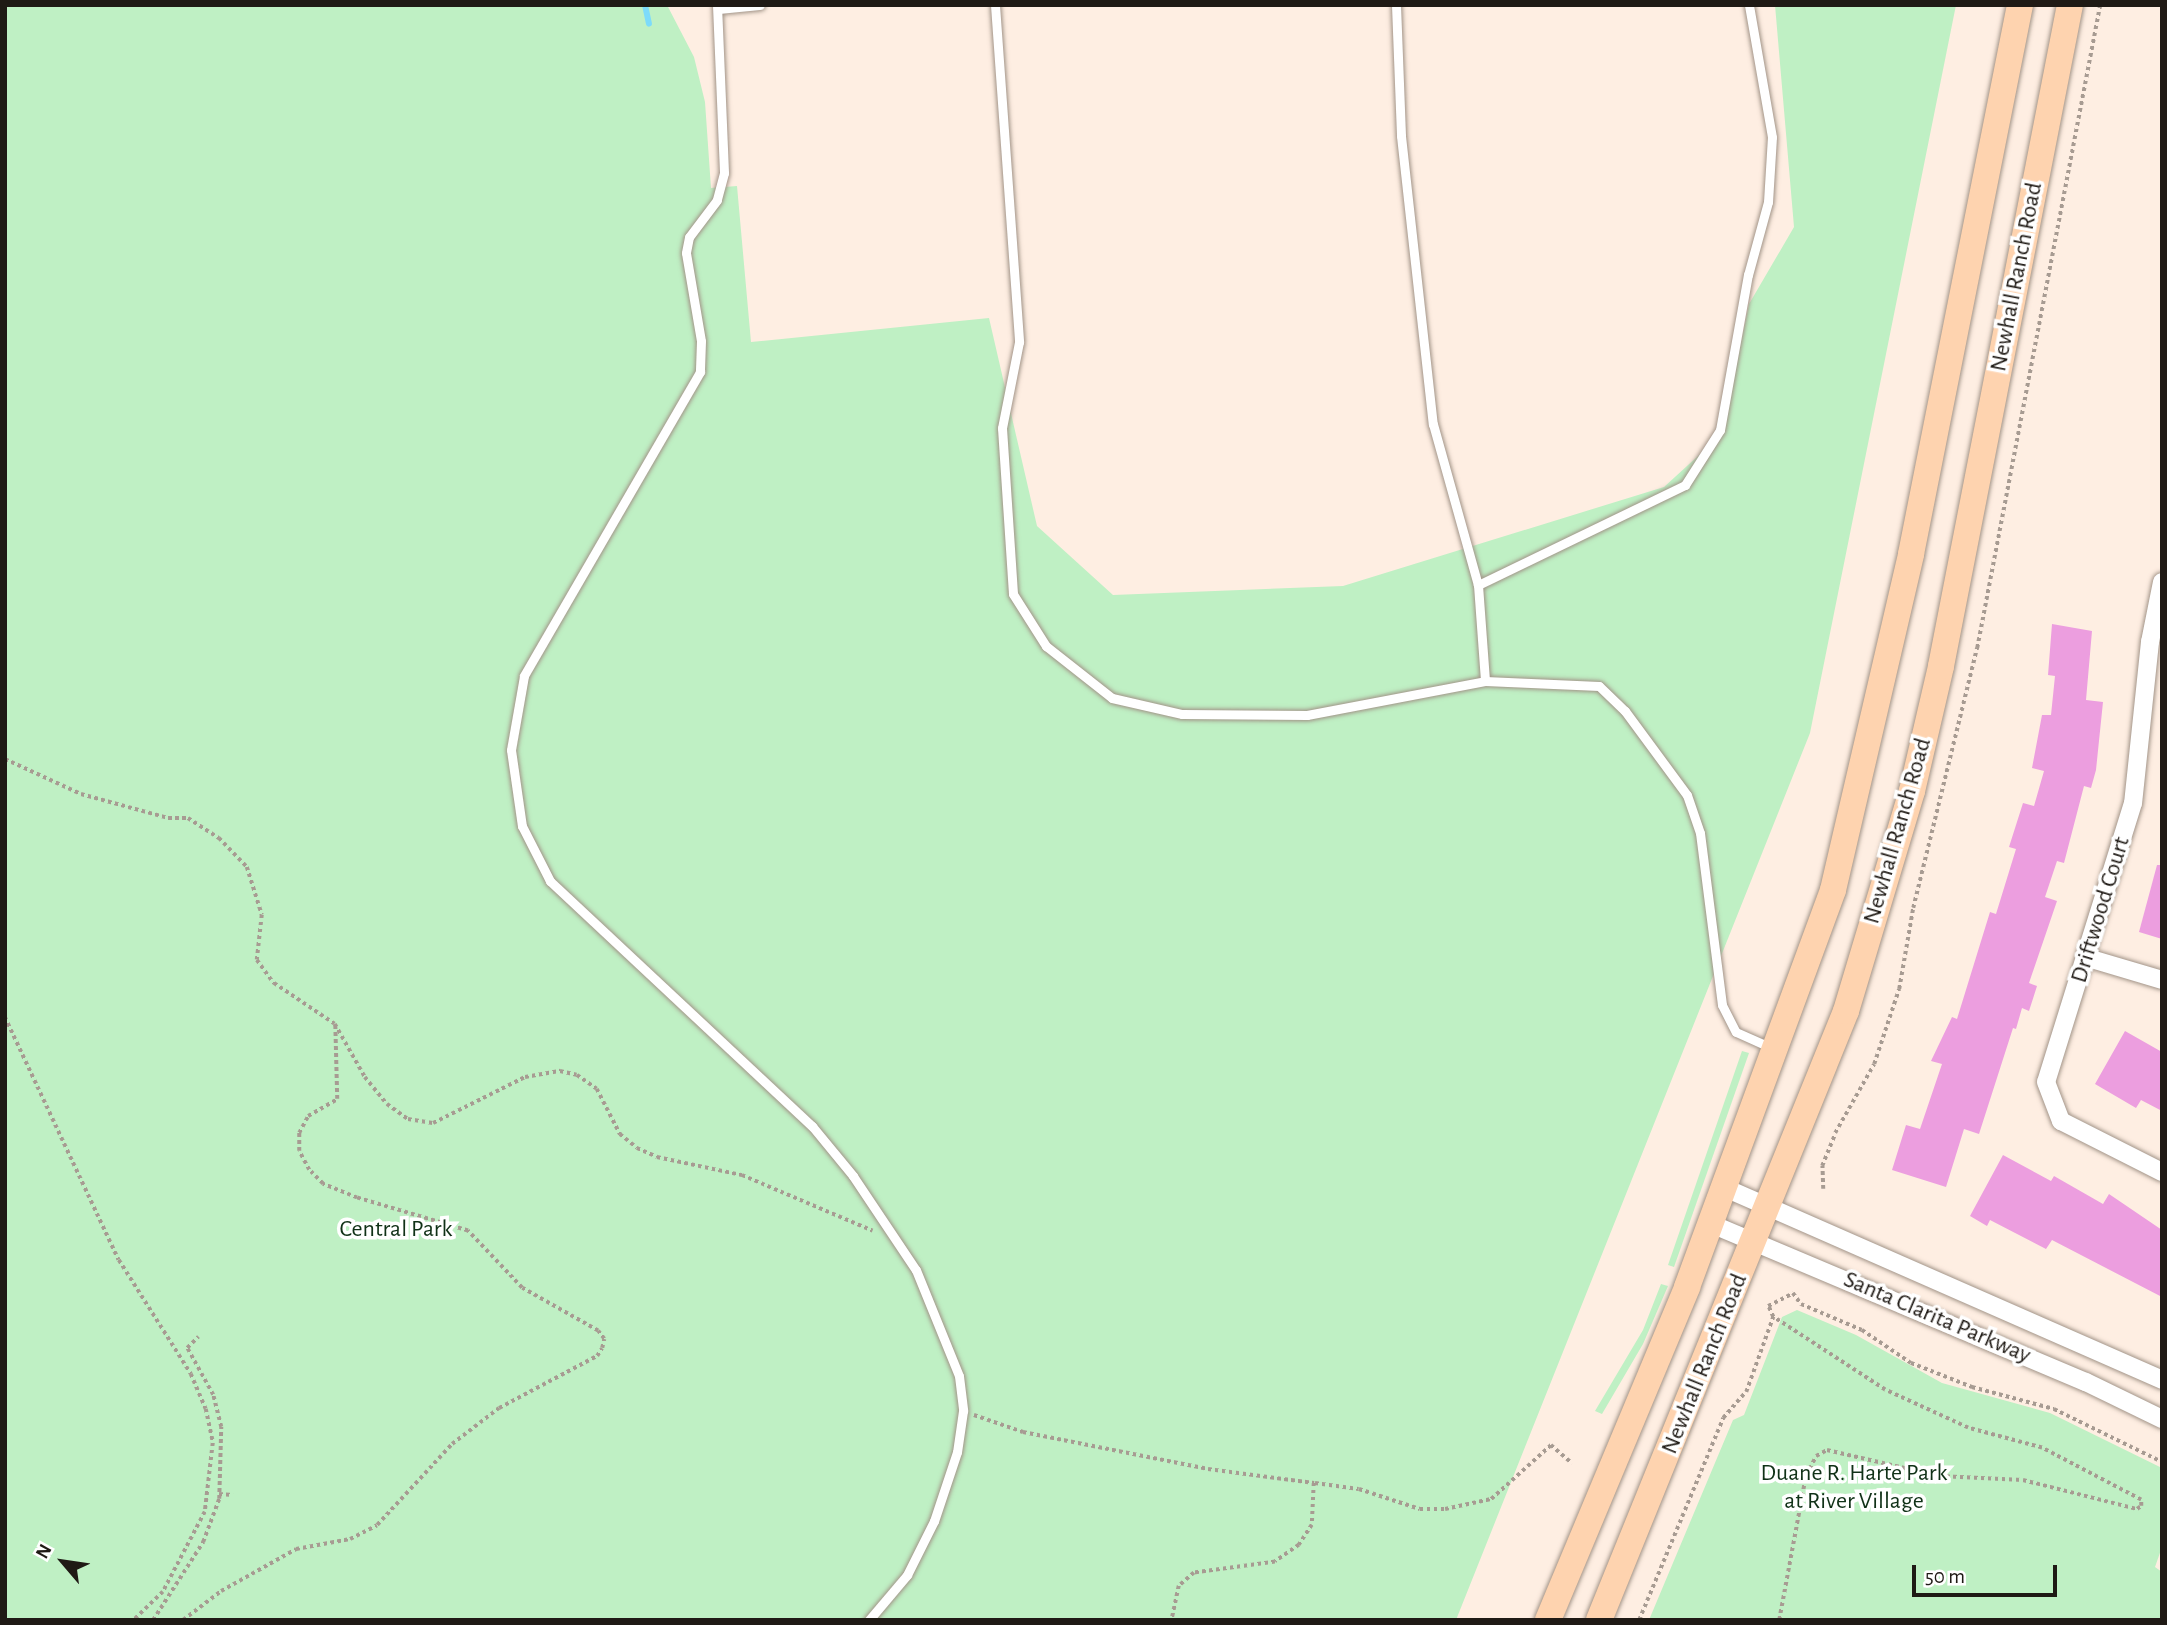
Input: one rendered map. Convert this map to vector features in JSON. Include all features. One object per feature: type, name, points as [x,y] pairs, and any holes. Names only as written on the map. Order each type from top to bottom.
[{"type":"main road","name":"Newhall Ranch Road","points":[[1548,1620],[1777,1050],[1833,890],[1860,790],[2020,5]]},
{"type":"main road","name":"Newhall Ranch Road","points":[[1600,1620],[1756,1242],[1846,1011],[1912,791],[1941,666],[2070,5]]},
{"type":"street","name":"Driftwood Court","points":[[2162,582],[2150,642],[2133,803],[2088,958],[2046,1082],[2061,1121],[2162,1171]]},
{"type":"street","points":[[2088,958],[2162,980]]},
{"type":"street","name":"Santa Clarita Parkway","points":[[1723,1188],[1770,1205],[1906,1270],[2162,1380]]},
{"type":"street","name":"Santa Clarita Parkway","points":[[1709,1223],[2073,1376],[2162,1419]]},
{"type":"lane","points":[[760,5],[718,7],[724,173],[717,200],[689,237],[686,253],[701,341],[700,372],[524,676],[513,763],[522,826],[550,881],[812,1126],[853,1176],[916,1270],[959,1376],[963,1411],[957,1452],[934,1521],[907,1575],[869,1620]]},
{"type":"lane","points":[[995,5],[1019,342],[1002,428],[1013,594],[1046,646],[1112,698],[1182,714],[1307,715],[1485,681],[1598,686],[1625,711],[1686,795],[1700,833],[1722,1004],[1735,1031],[1777,1050]]},
{"type":"lane","points":[[1396,5],[1401,136],[1433,424],[1478,585],[1485,681]]},
{"type":"lane","points":[[1478,585],[1685,485],[1720,430],[1748,275],[1768,202],[1772,137],[1749,5]]},
{"type":"path","points":[[5,759],[81,793],[168,818],[188,818],[219,838],[247,867],[262,915],[257,960],[274,983],[334,1024],[365,1077],[387,1104],[408,1119],[433,1123],[525,1077],[559,1071],[577,1075],[597,1089],[620,1134],[636,1148],[657,1157],[742,1175],[830,1216],[895,1239]]},
{"type":"path","points":[[5,1017],[119,1260],[191,1374],[206,1409],[213,1443],[205,1512],[163,1592],[134,1620]]},
{"type":"path","points":[[183,1620],[220,1591],[296,1549],[350,1539],[377,1525],[452,1444],[518,1394],[597,1356],[602,1348],[604,1339],[598,1331],[522,1288],[468,1231],[357,1198],[324,1184],[309,1170],[299,1151],[299,1133],[308,1116],[337,1099],[334,1024]]},
{"type":"path","points":[[1779,1620],[1805,1475],[1816,1456],[1827,1450],[1939,1476],[2023,1480],[2137,1509],[2141,1506],[2141,1500],[2042,1448],[1968,1429],[1913,1406],[1773,1317],[1768,1306],[1793,1293],[1801,1304],[1862,1330],[1911,1363],[1972,1387],[2054,1409],[2162,1462]]},
{"type":"path","points":[[1639,1620],[1723,1418],[1746,1392],[1773,1317]]},
{"type":"path","points":[[145,1609],[154,1619],[203,1542],[219,1494],[221,1427],[213,1395],[187,1348],[198,1337]]},
{"type":"path","points":[[963,1411],[1023,1432],[1208,1469],[1359,1489],[1420,1509],[1445,1509],[1492,1499],[1551,1445],[1572,1463]]},
{"type":"path","points":[[1172,1620],[1179,1586],[1194,1573],[1275,1562],[1299,1545],[1312,1524],[1314,1483]]},
{"type":"path","points":[[219,1494],[233,1495]]},
{"type":"green space","name":"Central Park","points":[[5,5],[667,5],[694,57],[705,102],[711,188],[737,186],[751,342],[989,318],[1037,526],[1113,595],[1343,586],[1664,487],[1722,434],[1749,304],[1794,227],[1775,5],[1956,5],[1810,733],[1456,1620],[5,1620]]},
{"type":"green space","points":[[1742,1051],[1749,1053],[1674,1267],[1668,1265]]},
{"type":"green space","points":[[1661,1284],[1668,1286],[1643,1344],[1602,1414],[1595,1411],[1643,1330]]},
{"type":"green space","name":"Duane R. Harte Park at River Village","points":[[1797,1310],[1856,1335],[1942,1383],[2050,1413],[2162,1468],[2162,1547],[2155,1567],[2162,1572],[2162,1620],[1649,1620],[1733,1420],[1744,1415],[1782,1317]]},
{"type":"building","points":[[2052,624],[2092,631],[2086,700],[2103,702],[2096,770],[2091,788],[2084,786],[2064,863],[2057,861],[2045,897],[2057,901],[2029,983],[2037,986],[2029,1011],[2022,1008],[2016,1029],[2013,1028],[1979,1134],[1964,1129],[1946,1187],[1892,1170],[1906,1125],[1920,1129],[1942,1064],[1931,1061],[1952,1017],[1957,1019],[1990,912],[1996,914],[2016,849],[2009,847],[2023,803],[2034,806],[2044,771],[2032,768],[2042,715],[2051,715],[2055,676],[2048,675]]},
{"type":"building","points":[[2157,865],[2162,865],[2162,939],[2139,932]]},
{"type":"building","points":[[2125,1031],[2162,1052],[2162,1111],[2141,1100],[2136,1108],[2095,1084]]},
{"type":"building","points":[[2003,1155],[2051,1181],[2054,1176],[2103,1204],[2109,1194],[2162,1230],[2162,1297],[2052,1240],[2046,1249],[1990,1220],[1987,1226],[1970,1216]]},
{"type":"waterway","points":[[645,5],[649,24]]}]
